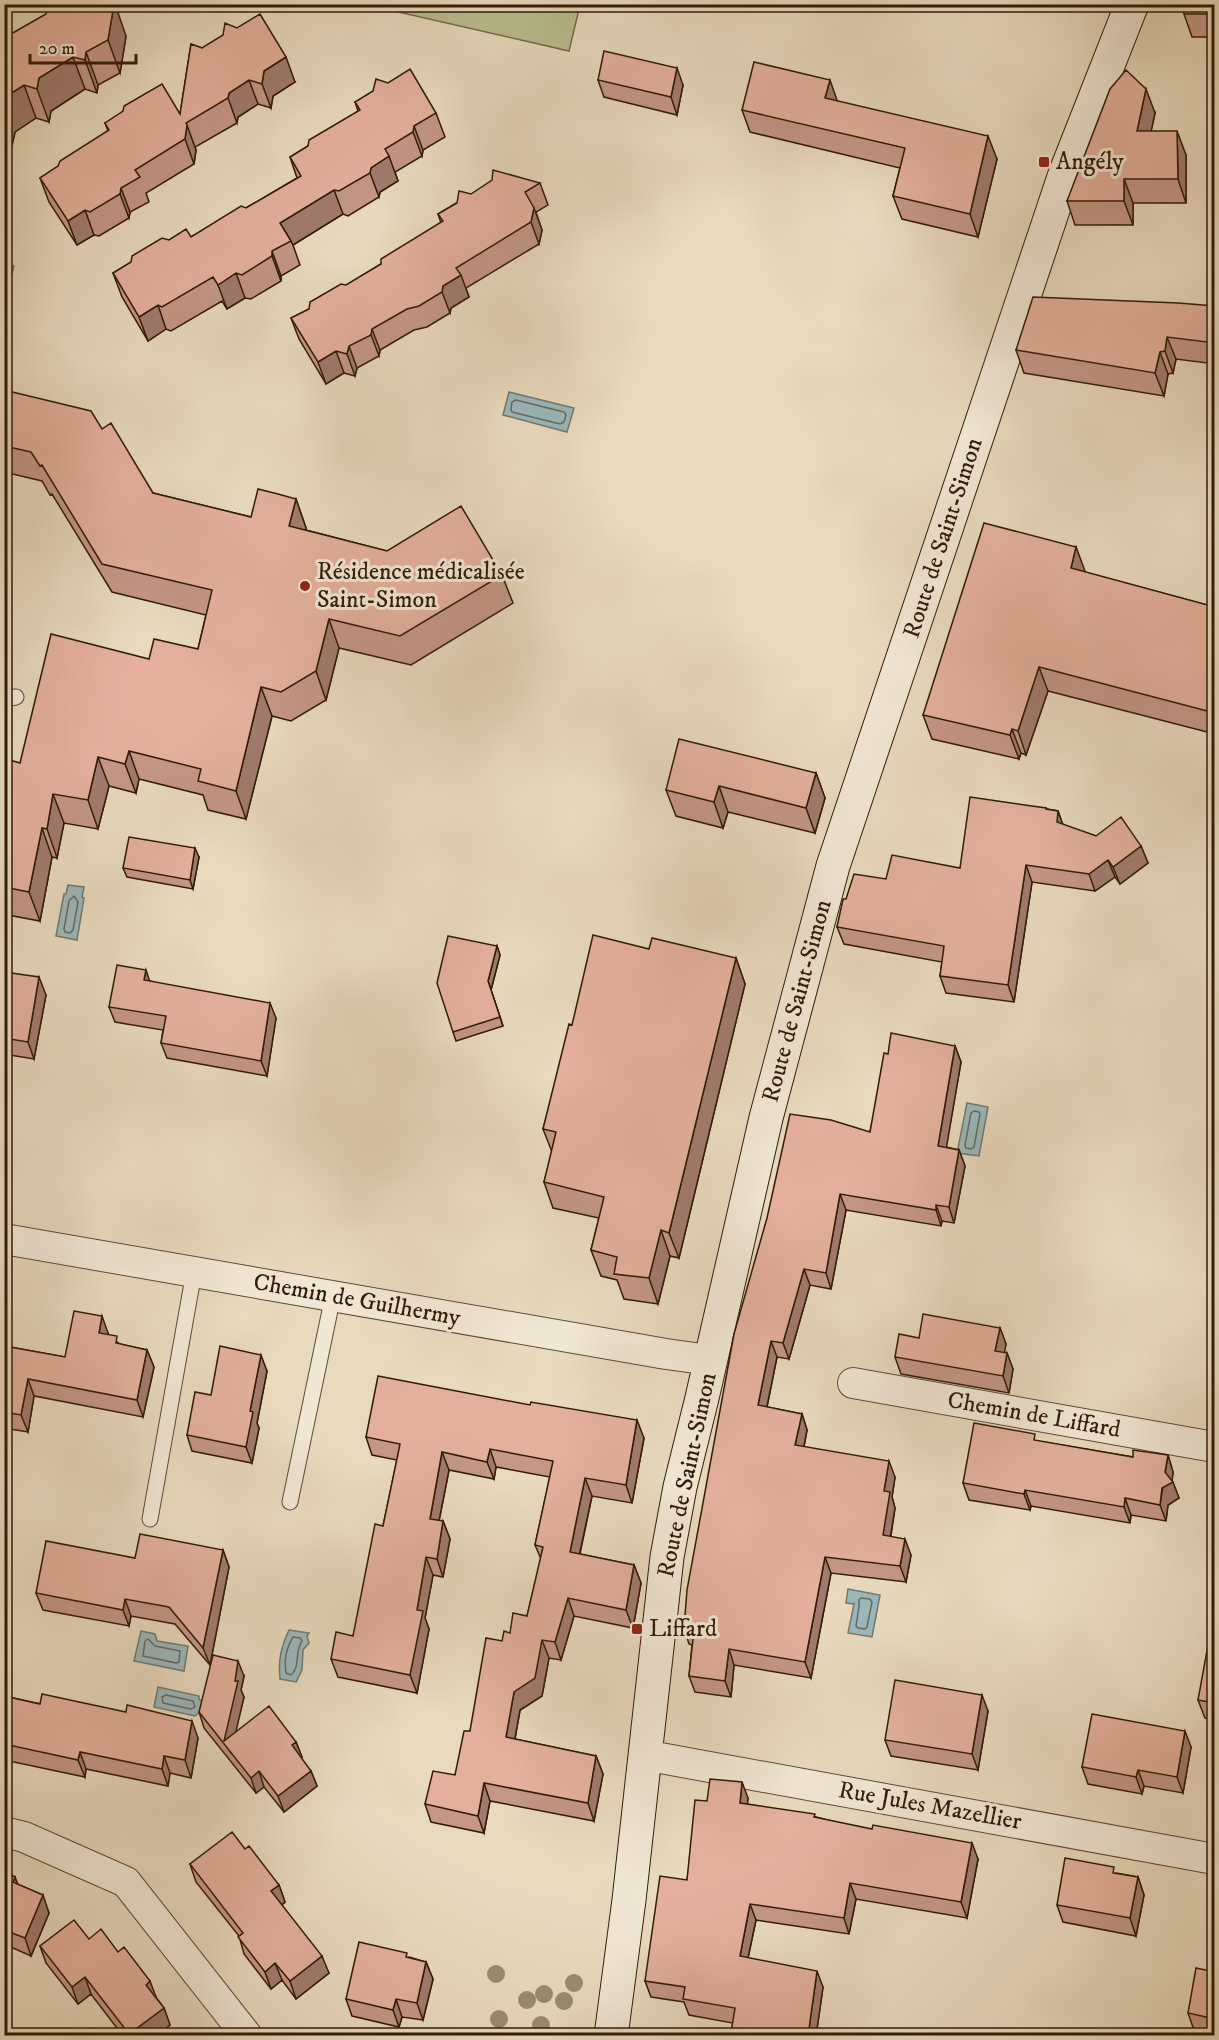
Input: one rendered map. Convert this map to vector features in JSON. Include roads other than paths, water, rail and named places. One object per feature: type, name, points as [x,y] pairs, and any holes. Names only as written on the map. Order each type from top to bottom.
[{"type":"main road","name":"Route de Saint-Simon","points":[[611,2036],[629,1900],[668,1557],[680,1487],[766,1118],[833,866],[1065,174],[1132,4]]},
{"type":"street","name":"Chemin de Guilhermy","points":[[4,1239],[710,1360]]},
{"type":"street","name":"Chemin de Liffard","points":[[853,1383],[1215,1447]]},
{"type":"street","name":"Rue Jules Mazellier","points":[[644,1755],[1215,1859]]},
{"type":"street","points":[[4,1832],[24,1837],[126,1882],[247,2036]]},
{"type":"lane","points":[[150,1519],[194,1272]]},
{"type":"lane","points":[[290,1502],[333,1296]]},
{"type":"water","points":[[5,264],[14,266],[6,297],[5,296]]},
{"type":"water","points":[[509,392],[574,408],[567,432],[503,415]]},
{"type":"water","points":[[68,885],[84,887],[77,940],[56,936],[64,894],[66,894]]},
{"type":"water","points":[[967,1103],[988,1107],[979,1156],[957,1153]]},
{"type":"water","points":[[848,1589],[880,1595],[872,1637],[848,1633],[854,1604],[846,1603]]},
{"type":"water","points":[[289,1630],[309,1633],[307,1636],[309,1643],[303,1650],[302,1670],[296,1682],[280,1679],[281,1654]]},
{"type":"water","points":[[141,1631],[155,1634],[157,1641],[188,1646],[184,1671],[134,1661]]},
{"type":"water","points":[[158,1687],[199,1696],[203,1703],[200,1712],[195,1716],[154,1707]]},
{"type":"place","name":"Angély","points":[[1044,162]]},
{"type":"place","name":"Résidence médicalisée Saint-Simon","points":[[305,586]]},
{"type":"place","name":"Liffard","points":[[637,1629]]}]
